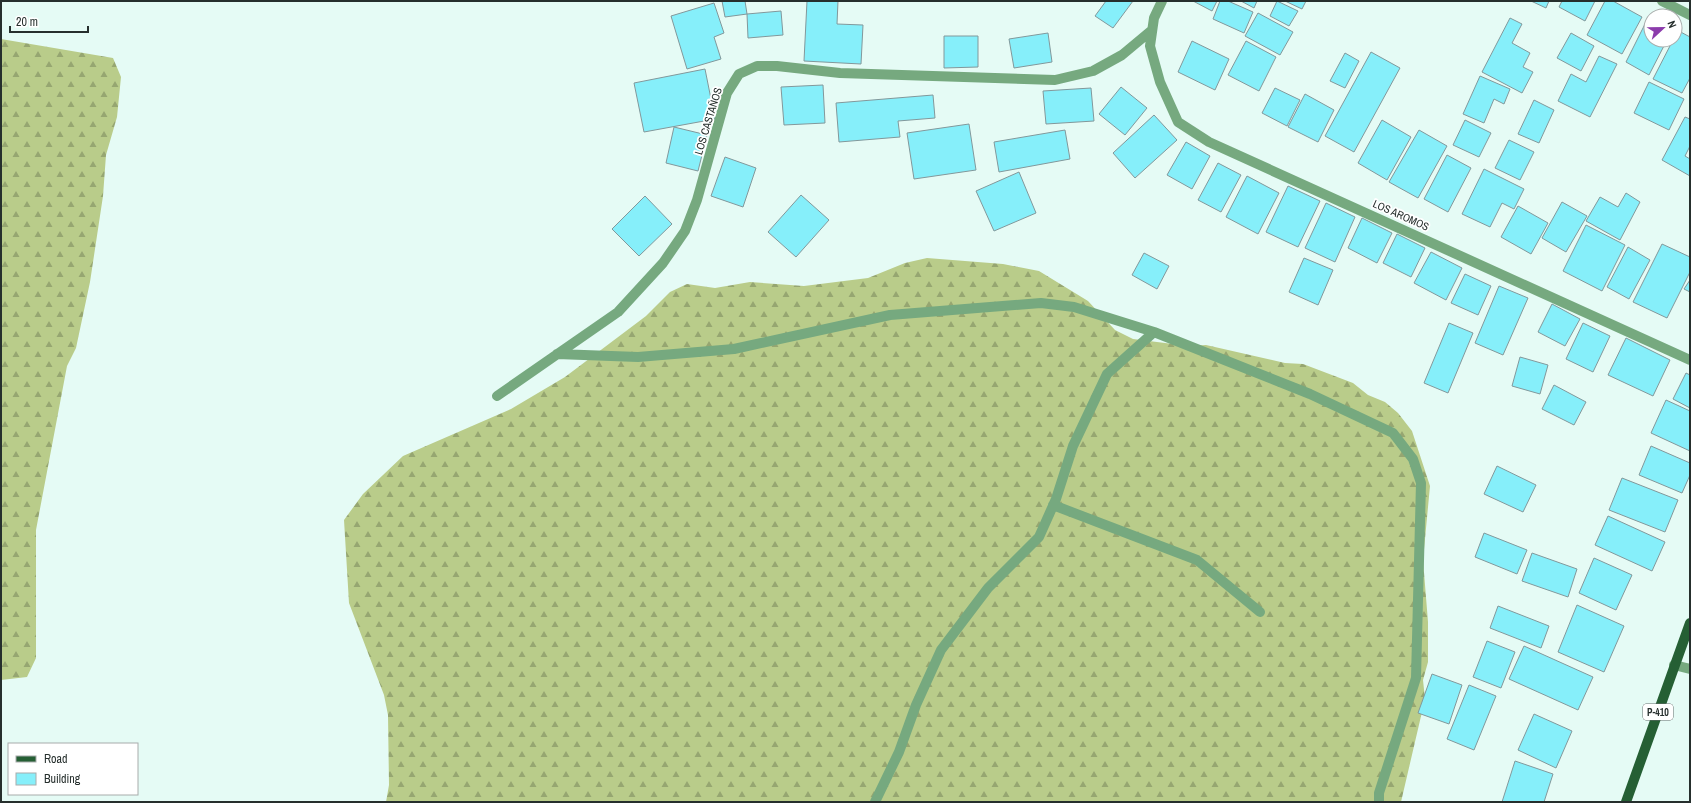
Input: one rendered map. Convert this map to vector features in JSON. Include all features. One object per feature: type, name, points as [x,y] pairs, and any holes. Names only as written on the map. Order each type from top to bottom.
[{"type":"main road","name":"P-410","points":[[1626,802],[1690,623]]},
{"type":"street","points":[[1152,30],[1154,18],[1162,1]]},
{"type":"street","points":[[1662,1],[1690,16]]},
{"type":"street","name":"LOS AROMOS","points":[[1152,30],[1150,46],[1160,82],[1178,122],[1209,142],[1690,360]]},
{"type":"street","name":"LOS CASTAÑOS","points":[[497,396],[618,312],[663,263],[685,230],[697,200],[727,93],[739,74],[757,66],[777,66],[840,73],[1055,80],[1092,71],[1122,55],[1152,30]]},
{"type":"street","points":[[557,354],[638,357],[734,348],[890,315],[1041,303],[1074,307],[1154,332],[1310,394],[1393,433],[1413,459],[1421,483],[1416,678],[1379,793],[1379,802]]},
{"type":"street","points":[[875,802],[899,752],[916,706],[941,650],[988,588],[1039,537],[1053,505],[1073,446],[1106,374],[1154,332]]},
{"type":"street","points":[[1053,505],[1197,560],[1260,612]]},
{"type":"street","points":[[1674,665],[1690,669]]},
{"type":"green space","points":[[1,39],[113,58],[121,77],[117,117],[106,155],[103,196],[90,282],[76,348],[67,366],[36,530],[36,658],[27,677],[1,680]]},
{"type":"green space","points":[[927,258],[1003,264],[1039,271],[1088,301],[1115,330],[1133,339],[1189,346],[1206,345],[1285,363],[1303,364],[1353,383],[1368,395],[1385,402],[1398,413],[1412,431],[1430,486],[1423,560],[1428,622],[1428,662],[1423,680],[1425,699],[1401,802],[386,802],[389,785],[388,715],[384,695],[349,603],[344,520],[363,494],[403,456],[511,409],[565,377],[646,316],[670,292],[687,284],[715,288],[750,282],[804,286],[868,278],[905,263]]},
{"type":"building","points":[[722,1],[745,1],[747,14],[725,17]]},
{"type":"building","points":[[807,1],[838,1],[837,24],[863,25],[861,64],[804,61]]},
{"type":"building","points":[[1106,1],[1133,1],[1113,28],[1095,16]]},
{"type":"building","points":[[1193,1],[1217,1],[1212,11]]},
{"type":"building","points":[[1220,1],[1228,1],[1253,12],[1244,33],[1213,19]]},
{"type":"building","points":[[1241,1],[1257,1],[1254,8]]},
{"type":"building","points":[[1277,1],[1298,11],[1289,26],[1270,16]]},
{"type":"building","points":[[1285,1],[1306,1],[1302,9]]},
{"type":"building","points":[[1531,1],[1549,1],[1546,8]]},
{"type":"building","points":[[1562,1],[1595,1],[1585,21],[1559,7]]},
{"type":"building","points":[[1605,1],[1613,1],[1642,17],[1622,54],[1587,35]]},
{"type":"building","points":[[714,3],[724,33],[714,37],[721,59],[687,69],[671,16]]},
{"type":"building","points":[[781,11],[783,35],[748,38],[747,14]]},
{"type":"building","points":[[1258,13],[1293,32],[1280,55],[1245,36]]},
{"type":"building","points":[[1510,18],[1522,24],[1512,43],[1530,53],[1523,67],[1533,72],[1522,93],[1482,72]]},
{"type":"building","points":[[1643,28],[1643,48],[1663,48],[1649,75],[1626,62]]},
{"type":"building","points":[[1048,33],[1052,62],[1014,68],[1009,39]]},
{"type":"building","points":[[1571,33],[1594,46],[1581,71],[1557,58]]},
{"type":"building","points":[[1683,33],[1690,37],[1690,78],[1682,93],[1653,79],[1669,48],[1683,48]]},
{"type":"building","points":[[944,36],[978,36],[978,67],[944,68]]},
{"type":"building","points":[[1192,41],[1229,59],[1215,90],[1178,72]]},
{"type":"building","points":[[1246,41],[1276,57],[1259,91],[1228,75]]},
{"type":"building","points":[[1371,52],[1400,68],[1354,152],[1325,136]]},
{"type":"building","points":[[1345,53],[1359,61],[1345,88],[1330,81]]},
{"type":"building","points":[[1599,56],[1617,64],[1590,117],[1558,101],[1571,74],[1586,82]]},
{"type":"building","points":[[705,69],[715,119],[644,132],[634,83]]},
{"type":"building","points":[[1480,76],[1510,89],[1504,104],[1494,99],[1484,123],[1463,114]]},
{"type":"building","points":[[1649,82],[1684,99],[1669,130],[1634,113]]},
{"type":"building","points":[[823,85],[825,123],[784,125],[781,87]]},
{"type":"building","points":[[1121,87],[1147,108],[1125,135],[1099,114]]},
{"type":"building","points":[[1091,88],[1094,121],[1046,124],[1043,91]]},
{"type":"building","points":[[1275,88],[1300,100],[1287,126],[1262,113]]},
{"type":"building","points":[[1305,94],[1334,110],[1318,142],[1288,127]]},
{"type":"building","points":[[933,95],[935,118],[898,121],[900,137],[839,142],[836,103]]},
{"type":"building","points":[[1534,100],[1554,110],[1539,143],[1518,134]]},
{"type":"building","points":[[1154,115],[1177,140],[1135,178],[1113,153]]},
{"type":"building","points":[[1685,117],[1690,119],[1690,146],[1685,156],[1690,159],[1690,176],[1662,160]]},
{"type":"building","points":[[1382,120],[1411,137],[1387,180],[1358,163]]},
{"type":"building","points":[[1465,120],[1491,133],[1479,157],[1453,145]]},
{"type":"building","points":[[969,124],[976,170],[914,179],[907,133]]},
{"type":"building","points":[[674,127],[707,135],[698,171],[666,163]]},
{"type":"building","points":[[1065,130],[1070,159],[999,172],[994,142]]},
{"type":"building","points":[[1419,130],[1447,146],[1418,198],[1389,182]]},
{"type":"building","points":[[1509,140],[1534,152],[1520,180],[1495,168]]},
{"type":"building","points":[[1186,142],[1210,156],[1192,189],[1167,175]]},
{"type":"building","points":[[1447,155],[1471,168],[1448,212],[1424,199]]},
{"type":"building","points":[[725,157],[756,168],[743,207],[711,196]]},
{"type":"building","points":[[1218,163],[1241,175],[1221,212],[1198,200]]},
{"type":"building","points":[[1484,169],[1524,189],[1514,209],[1502,203],[1490,227],[1462,214]]},
{"type":"building","points":[[1019,172],[1036,213],[994,231],[976,191]]},
{"type":"building","points":[[1247,176],[1279,193],[1258,234],[1226,217]]},
{"type":"building","points":[[1288,186],[1320,201],[1298,247],[1266,232]]},
{"type":"building","points":[[1626,193],[1640,202],[1620,240],[1586,221],[1600,197],[1618,207]]},
{"type":"building","points":[[801,195],[829,220],[796,257],[768,232]]},
{"type":"building","points":[[645,196],[672,224],[639,256],[612,229]]},
{"type":"building","points":[[1562,202],[1587,216],[1566,252],[1542,238]]},
{"type":"building","points":[[1326,203],[1355,217],[1335,262],[1305,248]]},
{"type":"building","points":[[1518,206],[1548,223],[1531,254],[1501,237]]},
{"type":"building","points":[[1362,218],[1392,233],[1377,263],[1348,248]]},
{"type":"building","points":[[1586,225],[1625,245],[1602,291],[1563,271]]},
{"type":"building","points":[[1397,234],[1425,248],[1411,277],[1383,263]]},
{"type":"building","points":[[1662,244],[1690,257],[1690,272],[1667,318],[1633,302]]},
{"type":"building","points":[[1628,247],[1650,260],[1629,299],[1607,287]]},
{"type":"building","points":[[1431,252],[1462,268],[1446,300],[1414,283]]},
{"type":"building","points":[[1144,253],[1169,266],[1157,289],[1132,275]]},
{"type":"building","points":[[1304,258],[1333,270],[1318,305],[1289,292]]},
{"type":"building","points":[[1465,274],[1491,286],[1478,315],[1451,303]]},
{"type":"building","points":[[1690,280],[1690,292],[1684,289]]},
{"type":"building","points":[[1499,286],[1528,298],[1503,355],[1475,343]]},
{"type":"building","points":[[1552,304],[1580,319],[1565,346],[1538,332]]},
{"type":"building","points":[[1449,323],[1473,333],[1448,393],[1424,383]]},
{"type":"building","points":[[1583,323],[1610,336],[1593,372],[1566,359]]},
{"type":"building","points":[[1626,338],[1670,360],[1653,396],[1608,375]]},
{"type":"building","points":[[1520,357],[1548,365],[1540,394],[1512,386]]},
{"type":"building","points":[[1686,373],[1690,375],[1690,408],[1673,399]]},
{"type":"building","points":[[1554,385],[1586,402],[1574,425],[1542,409]]},
{"type":"building","points":[[1666,400],[1690,411],[1690,451],[1651,433]]},
{"type":"building","points":[[1651,446],[1690,463],[1690,475],[1682,493],[1639,475]]},
{"type":"building","points":[[1497,466],[1536,485],[1523,512],[1484,494]]},
{"type":"building","points":[[1622,478],[1678,500],[1665,532],[1609,510]]},
{"type":"building","points":[[1608,516],[1665,542],[1652,571],[1595,545]]},
{"type":"building","points":[[1484,533],[1527,550],[1517,574],[1475,557]]},
{"type":"building","points":[[1532,553],[1577,569],[1568,597],[1522,581]]},
{"type":"building","points":[[1594,558],[1632,575],[1616,610],[1579,593]]},
{"type":"building","points":[[1577,605],[1624,626],[1604,672],[1558,652]]},
{"type":"building","points":[[1498,606],[1549,626],[1541,648],[1490,628]]},
{"type":"building","points":[[1487,641],[1515,652],[1501,688],[1473,677]]},
{"type":"building","points":[[1524,646],[1593,677],[1578,710],[1509,679]]},
{"type":"building","points":[[1432,674],[1462,685],[1449,724],[1418,713]]},
{"type":"building","points":[[1469,685],[1496,696],[1474,750],[1447,739]]},
{"type":"building","points":[[1534,714],[1572,731],[1556,768],[1518,750]]},
{"type":"building","points":[[1515,761],[1553,774],[1544,802],[1502,802]]}]
